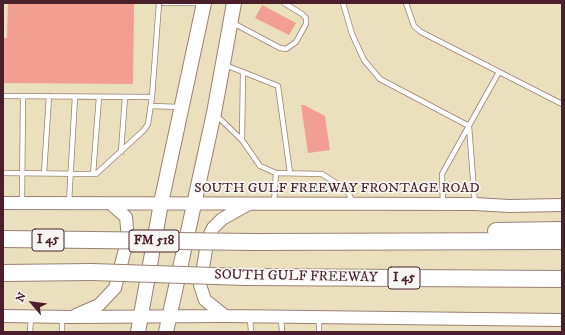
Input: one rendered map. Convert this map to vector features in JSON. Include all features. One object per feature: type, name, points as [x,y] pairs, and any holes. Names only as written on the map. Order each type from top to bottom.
[{"type":"highway","points":[[396,242],[471,231],[562,230]]},
{"type":"highway","name":"I 45","points":[[3,239],[186,242],[562,241]]},
{"type":"highway","name":"SOUTH GULF FREEWAY","points":[[3,273],[91,272],[246,277],[562,279]]},
{"type":"main road","name":"FM 518","points":[[139,324],[161,203],[204,3]]},
{"type":"main road","name":"FM 518","points":[[166,332],[214,113],[234,3]]},
{"type":"main road","name":"SOUTH GULF FREEWAY FRONTAGE ROAD","points":[[3,203],[475,204],[509,206],[562,206]]},
{"type":"main road","points":[[67,317],[99,305],[115,288],[128,238],[126,217],[111,204]]},
{"type":"main road","points":[[225,316],[205,300],[200,285],[208,238],[213,228],[222,219],[248,204]]},
{"type":"main road","points":[[3,316],[67,317],[139,324],[169,317],[225,316],[562,320]]},
{"type":"lane","points":[[3,173],[96,174],[144,130],[148,124],[152,97],[159,3]]},
{"type":"lane","points":[[164,3],[204,3]]},
{"type":"lane","points":[[231,23],[280,48],[286,49],[296,42],[306,24],[306,18],[284,3]]},
{"type":"lane","points":[[343,3],[352,34],[364,60],[380,79],[469,126]]},
{"type":"lane","points":[[406,3],[414,26],[421,32],[562,104]]},
{"type":"lane","points":[[223,64],[278,86],[290,173]]},
{"type":"lane","points":[[242,140],[243,72]]},
{"type":"lane","points":[[443,204],[442,174],[498,72]]},
{"type":"lane","points":[[3,96],[152,97]]},
{"type":"lane","points":[[22,203],[23,96]]},
{"type":"lane","points":[[44,173],[49,96]]},
{"type":"lane","points":[[68,204],[75,97]]},
{"type":"lane","points":[[93,174],[99,97]]},
{"type":"lane","points":[[121,152],[126,97]]},
{"type":"lane","points":[[150,106],[181,110]]},
{"type":"lane","points":[[214,113],[242,140],[260,166],[276,173],[322,174],[347,190],[354,204]]},
{"type":"lane","points":[[469,126],[475,204]]},
{"type":"lane","points":[[274,204],[276,173]]},
{"type":"lane","points":[[30,332],[31,316]]},
{"type":"lane","points":[[250,316],[251,332]]},
{"type":"lane","points":[[282,316],[282,332]]},
{"type":"lane","points":[[62,332],[67,317]]},
{"type":"lane","points":[[319,332],[320,317]]},
{"type":"building","points":[[8,3],[134,3],[133,84],[3,83],[3,38],[7,38]]},
{"type":"building","points":[[262,5],[296,23],[289,35],[255,18]]},
{"type":"building","points":[[301,105],[304,105],[325,116],[330,150],[308,153]]}]
